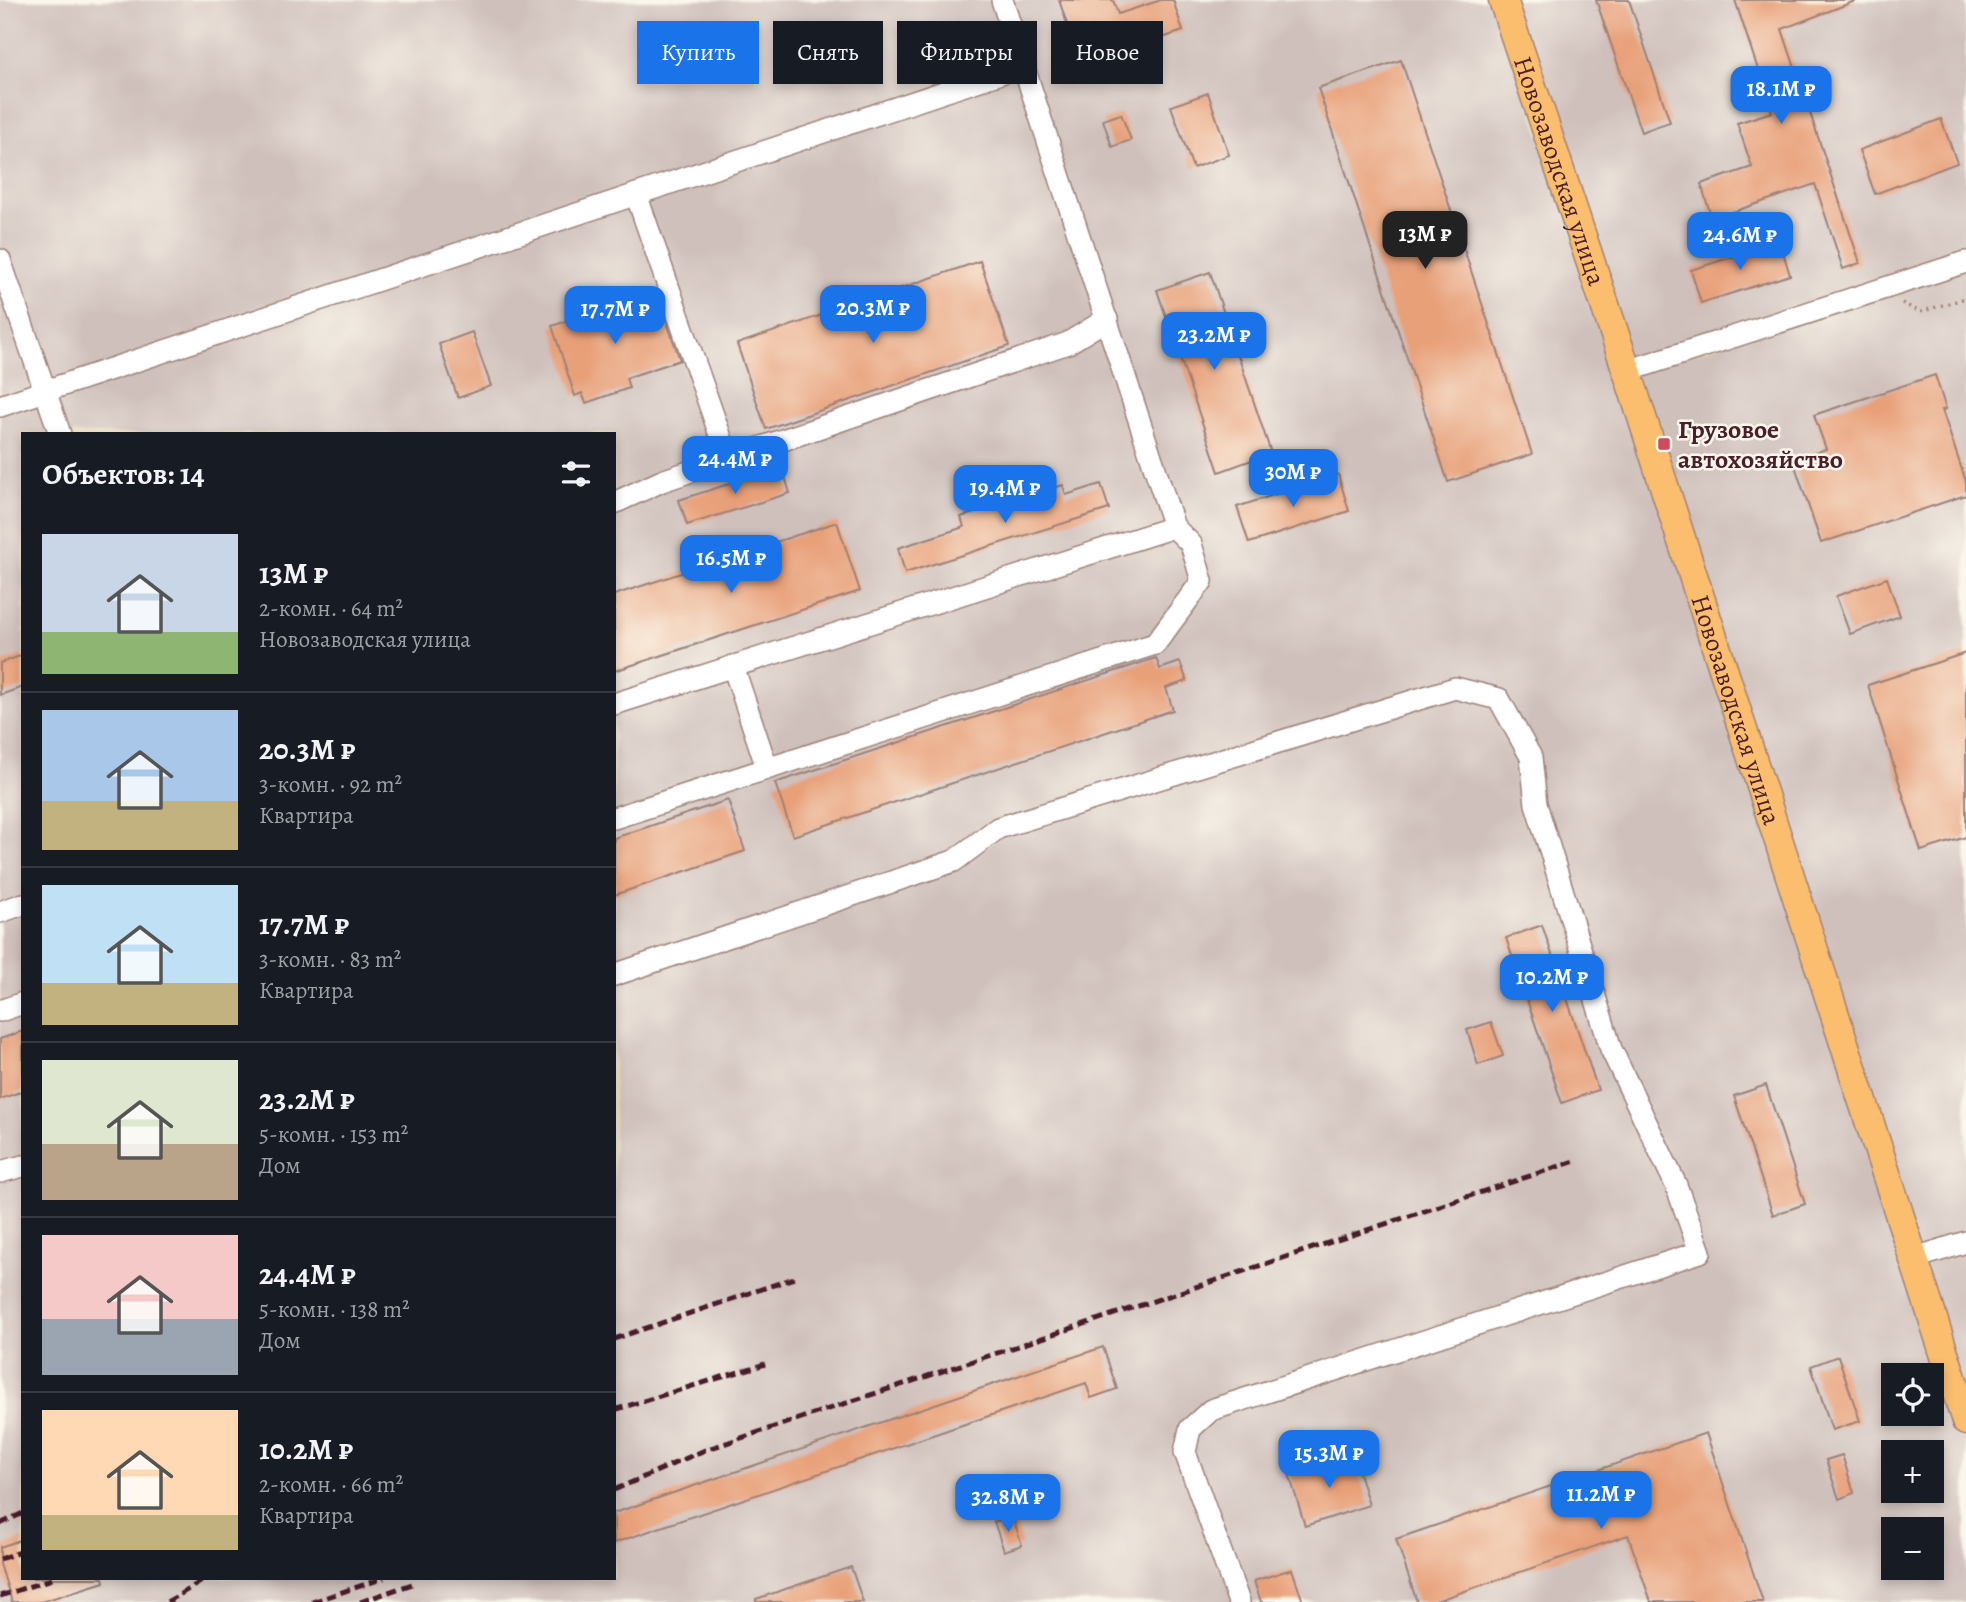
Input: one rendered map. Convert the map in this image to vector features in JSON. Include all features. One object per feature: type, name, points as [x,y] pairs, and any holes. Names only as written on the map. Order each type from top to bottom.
[{"type":"main road","name":"Новозаводская улица","points":[[1503,0],[1627,371],[1966,1421]]},
{"type":"street","points":[[1002,0],[1009,21]]},
{"type":"street","points":[[0,406],[968,84]]},
{"type":"street","points":[[616,817],[1155,643],[1202,581],[1191,544],[1174,527],[1031,84]]},
{"type":"street","points":[[636,194],[728,458]]},
{"type":"street","points":[[0,260],[59,432]]},
{"type":"street","points":[[1627,371],[1966,262]]},
{"type":"street","points":[[616,502],[662,481],[1068,343],[1107,319]]},
{"type":"street","points":[[616,703],[1174,527]]},
{"type":"street","points":[[733,666],[767,768]]},
{"type":"street","points":[[616,974],[954,861],[998,828],[1455,688],[1499,699],[1531,757],[1536,804],[1611,1049],[1676,1185],[1700,1252],[1211,1410],[1190,1429],[1185,1452],[1239,1602]]},
{"type":"street","points":[[0,912],[21,905]]},
{"type":"street","points":[[0,1011],[21,1004]]},
{"type":"street","points":[[0,1172],[21,1167]]},
{"type":"street","points":[[1912,1259],[1966,1242]]},
{"type":"path","points":[[1879,292],[1920,312],[1966,298]]},
{"type":"shaded area","points":[[0,0],[1495,0],[1966,1421],[1966,1602],[0,1602]]},
{"type":"shaded area","points":[[1509,0],[1966,0],[1966,257],[1631,366]]},
{"type":"shaded area","points":[[1966,267],[1966,1238],[1916,1254],[1634,372]]},
{"type":"shaded area","points":[[1966,1246],[1966,1403],[1919,1261]]},
{"type":"building","points":[[1059,0],[1113,0],[1118,14],[1161,0],[1173,0],[1183,31],[1163,38],[1163,21],[1066,21]]},
{"type":"building","points":[[1596,0],[1629,0],[1670,122],[1641,132]]},
{"type":"building","points":[[1735,0],[1858,0],[1782,29],[1860,263],[1843,269],[1815,184],[1712,219],[1701,184],[1752,167],[1737,123],[1772,112]]},
{"type":"building","points":[[1401,60],[1532,454],[1448,482],[1318,88]]},
{"type":"building","points":[[1208,93],[1229,155],[1193,168],[1171,106]]},
{"type":"building","points":[[1121,114],[1131,140],[1112,147],[1103,120]]},
{"type":"building","points":[[1941,119],[1957,163],[1875,194],[1859,150]]},
{"type":"building","points":[[1780,242],[1790,275],[1701,303],[1691,270]]},
{"type":"building","points":[[980,261],[1009,346],[766,429],[737,344]]},
{"type":"building","points":[[1210,272],[1271,453],[1219,472],[1157,290]]},
{"type":"building","points":[[656,291],[680,360],[626,378],[629,388],[586,403],[582,393],[575,396],[552,326]]},
{"type":"building","points":[[472,332],[491,386],[458,398],[439,344]]},
{"type":"building","points":[[1935,375],[1946,409],[1942,410],[1966,482],[1966,495],[1821,543],[1793,460],[1826,449],[1814,415]]},
{"type":"building","points":[[782,467],[790,493],[687,525],[679,500]]},
{"type":"building","points":[[1338,474],[1349,511],[1249,543],[1237,507]]},
{"type":"building","points":[[1101,484],[1109,509],[905,573],[898,548],[964,527],[961,517],[1063,485],[1066,495]]},
{"type":"building","points":[[837,522],[860,591],[616,670],[616,594]]},
{"type":"building","points":[[1887,578],[1900,616],[1850,634],[1836,596]]},
{"type":"building","points":[[1966,653],[1966,837],[1921,851],[1868,685]]},
{"type":"building","points":[[21,656],[21,688],[0,695],[0,663]]},
{"type":"building","points":[[1156,658],[1160,669],[1180,662],[1187,681],[1166,688],[1173,710],[793,836],[775,783]]},
{"type":"building","points":[[728,800],[745,851],[616,894],[616,837]]},
{"type":"building","points":[[1542,925],[1598,1090],[1562,1103],[1506,938]]},
{"type":"building","points":[[1491,1022],[1503,1056],[1478,1065],[1467,1030]]},
{"type":"building","points":[[21,1032],[21,1092],[0,1099],[0,1039]]},
{"type":"building","points":[[1766,1085],[1805,1204],[1773,1215],[1734,1096]]},
{"type":"building","points":[[1103,1347],[1117,1389],[1091,1398],[1086,1383],[616,1542],[616,1512]]},
{"type":"building","points":[[1838,1356],[1860,1421],[1832,1430],[1811,1366]]},
{"type":"building","points":[[1706,1433],[1763,1602],[1651,1602],[1628,1535],[1433,1602],[1417,1602],[1396,1539]]},
{"type":"building","points":[[1353,1454],[1369,1505],[1305,1526],[1289,1474]]},
{"type":"building","points":[[1842,1455],[1854,1493],[1839,1499],[1826,1460]]},
{"type":"building","points":[[1012,1516],[1022,1545],[1004,1551],[994,1522]]},
{"type":"building","points":[[21,1540],[21,1580],[104,1582],[41,1602],[12,1602],[0,1564],[0,1547]]},
{"type":"building","points":[[851,1567],[863,1602],[756,1602],[756,1599]]},
{"type":"building","points":[[1292,1569],[1303,1602],[1261,1602],[1254,1581]]},
{"type":"railway","points":[[616,1489],[705,1450],[1578,1160]]},
{"type":"railway","points":[[616,1338],[797,1277]]},
{"type":"railway","points":[[616,1409],[765,1364]]},
{"type":"railway","points":[[0,1524],[21,1514]]},
{"type":"railway","points":[[0,1559],[21,1552]]},
{"type":"railway","points":[[0,1596],[49,1580]]},
{"type":"railway","points":[[167,1602],[204,1580]]},
{"type":"railway","points":[[312,1602],[378,1580]]},
{"type":"railway","points":[[360,1602],[415,1583]]},
{"type":"place","name":"Грузовое автохозяйство","points":[[1664,444]]}]
